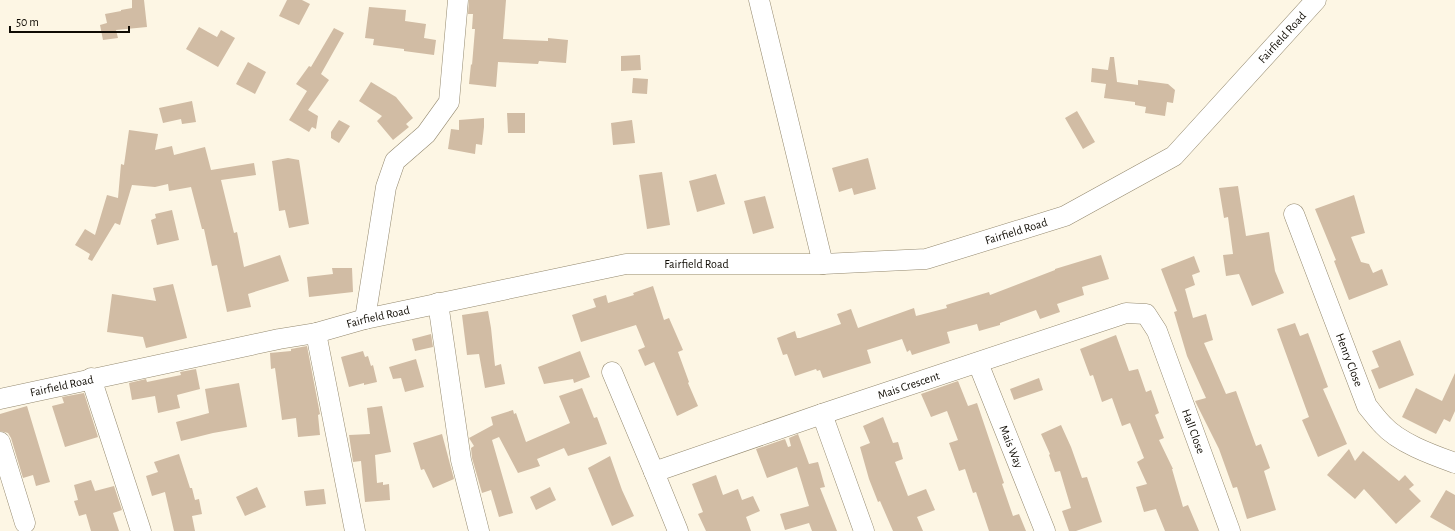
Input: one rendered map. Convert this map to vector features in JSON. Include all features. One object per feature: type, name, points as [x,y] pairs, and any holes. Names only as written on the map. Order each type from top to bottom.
[{"type":"street","points":[[365,319],[386,187],[395,161],[426,134],[449,102],[458,0]]},
{"type":"street","points":[[759,0],[823,264]]},
{"type":"street","name":"Fairfield Road","points":[[0,399],[91,378],[279,339],[316,333],[365,319],[626,264],[823,264],[926,259],[1065,216],[1174,156],[1316,0]]},
{"type":"street","name":"Henry Close","points":[[1294,214],[1367,406],[1384,426],[1402,439],[1429,454],[1455,463]]},
{"type":"street","points":[[438,304],[461,460],[479,531]]},
{"type":"street","name":"Mais Crescent","points":[[654,472],[822,414],[1126,314],[1146,314],[1157,331]]},
{"type":"street","name":"Hall Close","points":[[1157,331],[1230,531]]},
{"type":"street","points":[[316,333],[355,531]]},
{"type":"street","name":"Mais Way","points":[[978,363],[1045,531]]},
{"type":"street","points":[[612,372],[678,531]]},
{"type":"street","points":[[91,378],[141,531]]},
{"type":"street","points":[[822,414],[864,531]]},
{"type":"street","points":[[0,442],[25,523]]},
{"type":"building","points":[[132,0],[144,0],[147,27],[116,30],[118,38],[103,40],[100,25],[107,23],[105,14],[132,8]]},
{"type":"building","points":[[287,0],[302,0],[310,4],[299,25],[279,16]]},
{"type":"building","points":[[469,0],[506,0],[503,39],[548,41],[548,38],[568,40],[566,63],[539,61],[538,64],[498,62],[496,87],[469,84],[475,29],[472,29],[473,14],[468,14]]},
{"type":"building","points":[[369,7],[406,10],[405,21],[426,24],[424,38],[436,40],[434,55],[373,45],[374,39],[365,38]]},
{"type":"building","points":[[199,27],[217,37],[221,30],[235,38],[218,67],[186,49]]},
{"type":"building","points":[[334,28],[344,33],[321,74],[329,80],[308,110],[318,116],[316,129],[312,127],[309,132],[289,120],[307,91],[296,84],[309,66],[311,67]]},
{"type":"building","points":[[640,55],[641,70],[621,71],[621,56]]},
{"type":"building","points":[[1110,57],[1114,57],[1117,82],[1138,85],[1138,80],[1168,84],[1175,90],[1173,103],[1167,102],[1165,116],[1145,113],[1146,107],[1135,105],[1135,102],[1104,98],[1106,84],[1091,82],[1092,68],[1108,70]]},
{"type":"building","points":[[248,62],[266,72],[255,94],[236,84]]},
{"type":"building","points":[[633,78],[648,79],[647,94],[632,93]]},
{"type":"building","points":[[371,82],[396,97],[413,118],[406,124],[409,127],[393,140],[377,121],[382,116],[359,101]]},
{"type":"building","points":[[192,101],[196,122],[182,124],[181,119],[163,123],[159,108]]},
{"type":"building","points":[[1077,111],[1095,142],[1083,149],[1065,118]]},
{"type":"building","points":[[507,113],[525,113],[525,133],[508,133]]},
{"type":"building","points":[[484,118],[482,145],[476,144],[475,154],[448,149],[451,129],[459,130],[459,120]]},
{"type":"building","points":[[339,120],[350,126],[339,143],[331,138],[331,132]]},
{"type":"building","points":[[632,120],[635,143],[613,145],[611,123]]},
{"type":"building","points":[[129,130],[158,134],[155,150],[172,146],[174,155],[205,147],[211,170],[254,163],[256,175],[221,180],[234,233],[237,232],[244,267],[280,255],[289,281],[248,294],[251,307],[227,312],[217,265],[212,266],[204,229],[202,229],[191,187],[169,191],[168,184],[155,187],[132,185],[120,225],[115,223],[92,261],[88,259],[90,254],[75,245],[85,229],[95,235],[107,195],[118,198],[121,164],[124,165]]},
{"type":"building","points":[[288,158],[299,160],[309,224],[289,228],[285,210],[279,211],[272,161]]},
{"type":"building","points":[[868,158],[876,189],[854,195],[852,188],[839,192],[832,168]]},
{"type":"building","points":[[662,172],[670,225],[647,229],[639,175]]},
{"type":"building","points":[[716,174],[725,204],[697,212],[689,181]]},
{"type":"building","points":[[1238,186],[1246,236],[1269,232],[1275,271],[1284,293],[1252,306],[1239,274],[1226,276],[1223,255],[1233,254],[1228,217],[1224,218],[1219,188]]},
{"type":"building","points":[[1354,195],[1365,233],[1351,237],[1361,262],[1369,264],[1373,273],[1382,269],[1388,285],[1349,300],[1334,261],[1336,260],[1315,209]]},
{"type":"building","points":[[765,196],[774,228],[753,234],[744,201]]},
{"type":"building","points":[[172,210],[179,240],[157,245],[151,220],[156,218],[155,214]]},
{"type":"building","points":[[1101,255],[1109,279],[1082,287],[1084,295],[1057,304],[1060,312],[1040,319],[1036,310],[1000,323],[1000,325],[979,331],[977,324],[947,332],[950,343],[912,355],[910,350],[907,352],[902,339],[867,350],[871,363],[823,378],[820,370],[817,371],[816,369],[795,376],[787,354],[783,355],[777,338],[795,331],[797,338],[800,338],[841,324],[837,314],[851,309],[858,328],[914,308],[916,316],[947,308],[946,305],[989,292],[990,295],[1055,269]]},
{"type":"building","points":[[1194,256],[1200,272],[1192,275],[1195,285],[1185,289],[1193,318],[1206,314],[1213,340],[1204,343],[1226,394],[1236,391],[1256,446],[1261,444],[1270,468],[1264,471],[1276,510],[1247,519],[1237,487],[1233,488],[1219,449],[1195,401],[1206,398],[1187,356],[1174,312],[1177,311],[1161,269]]},
{"type":"building","points":[[332,268],[352,268],[353,292],[309,297],[307,277],[333,274]]},
{"type":"building","points":[[173,284],[187,338],[146,348],[143,337],[107,332],[112,294],[156,301],[153,288]]},
{"type":"building","points":[[653,286],[664,320],[669,318],[683,350],[678,352],[689,382],[688,383],[698,406],[677,416],[654,362],[645,366],[638,350],[645,347],[636,325],[581,342],[572,315],[596,307],[593,299],[606,295],[608,303],[634,295],[633,293]]},
{"type":"building","points":[[488,311],[495,366],[501,364],[505,384],[485,388],[479,354],[467,355],[462,315]]},
{"type":"building","points":[[1295,323],[1300,336],[1308,333],[1328,387],[1323,389],[1347,444],[1318,457],[1302,420],[1309,417],[1277,329]]},
{"type":"building","points":[[431,334],[433,347],[415,351],[412,339]]},
{"type":"building","points":[[1116,335],[1129,371],[1138,369],[1146,392],[1151,390],[1159,413],[1155,415],[1164,438],[1159,440],[1173,469],[1183,507],[1188,505],[1199,531],[1165,531],[1156,509],[1144,512],[1136,487],[1147,484],[1137,462],[1144,458],[1130,423],[1122,426],[1112,398],[1102,402],[1093,375],[1090,376],[1080,349]]},
{"type":"building","points":[[1400,340],[1414,375],[1379,389],[1371,370],[1379,367],[1372,351]]},
{"type":"building","points":[[307,346],[320,414],[318,415],[320,435],[298,437],[296,418],[282,420],[275,368],[271,369],[270,353],[291,351],[291,349]]},
{"type":"building","points":[[363,351],[365,357],[368,356],[371,366],[373,365],[377,382],[364,385],[364,383],[349,387],[341,357]]},
{"type":"building","points":[[580,351],[590,377],[574,383],[573,379],[544,384],[538,367]]},
{"type":"building","points":[[416,359],[424,387],[405,392],[401,378],[393,379],[389,367]]},
{"type":"building","points":[[196,369],[200,389],[177,395],[180,408],[158,413],[155,396],[132,400],[129,383],[146,379],[147,382],[181,375],[180,372]]},
{"type":"building","points":[[1455,373],[1455,411],[1450,422],[1444,419],[1436,434],[1402,417],[1416,388],[1442,401]]},
{"type":"building","points":[[1039,378],[1043,390],[1014,400],[1010,389]]},
{"type":"building","points":[[958,381],[968,406],[977,403],[1004,483],[1002,484],[1013,516],[1019,514],[1026,531],[989,531],[976,492],[973,493],[965,469],[959,471],[949,443],[958,440],[947,411],[931,417],[921,394]]},
{"type":"building","points":[[239,383],[247,427],[181,441],[176,422],[209,413],[205,389]]},
{"type":"building","points":[[582,388],[594,418],[597,417],[607,444],[568,456],[564,448],[537,459],[540,466],[518,473],[499,437],[492,440],[513,513],[499,517],[491,490],[482,493],[472,458],[471,448],[474,446],[469,438],[493,425],[491,417],[513,410],[514,414],[516,413],[526,442],[570,423],[559,396]]},
{"type":"building","points":[[84,393],[98,437],[65,447],[52,406],[64,403],[62,397]]},
{"type":"building","points":[[27,406],[50,482],[36,486],[33,475],[23,478],[11,438],[8,433],[0,431],[0,414]]},
{"type":"building","points":[[382,406],[391,452],[375,455],[377,483],[383,482],[383,485],[389,484],[390,500],[365,502],[361,461],[353,462],[349,435],[370,434],[367,408]]},
{"type":"building","points":[[883,417],[893,443],[898,442],[903,459],[895,462],[908,496],[926,489],[935,510],[917,517],[923,531],[893,531],[880,501],[878,502],[869,479],[860,447],[870,443],[863,426]]},
{"type":"building","points":[[1061,425],[1082,478],[1087,477],[1102,522],[1076,531],[1069,531],[1062,511],[1071,508],[1060,471],[1055,472],[1049,455],[1050,454],[1041,434]]},
{"type":"building","points":[[442,434],[454,479],[433,488],[424,469],[421,470],[413,443]]},
{"type":"building","points":[[798,434],[809,464],[818,462],[825,487],[820,488],[837,531],[812,531],[809,523],[785,530],[780,514],[809,506],[797,467],[767,478],[756,449],[785,439],[788,447],[791,446],[789,438]]},
{"type":"building","points":[[1349,449],[1355,461],[1363,451],[1399,481],[1405,475],[1414,485],[1409,489],[1421,501],[1396,524],[1364,489],[1355,499],[1327,475]]},
{"type":"building","points":[[179,454],[195,500],[199,499],[202,514],[192,516],[195,531],[174,531],[165,492],[152,496],[146,476],[158,472],[154,462]]},
{"type":"building","points":[[610,456],[622,490],[634,516],[612,526],[588,468]]},
{"type":"building","points":[[716,475],[723,495],[738,489],[742,500],[753,496],[760,511],[746,517],[751,531],[706,531],[698,514],[703,512],[692,484]]},
{"type":"building","points":[[91,480],[95,491],[114,486],[122,510],[113,513],[119,531],[91,531],[86,514],[79,516],[74,501],[78,500],[74,485]]},
{"type":"building","points":[[257,487],[266,507],[245,516],[236,497]]},
{"type":"building","points":[[550,487],[556,500],[536,510],[530,497]]},
{"type":"building","points":[[324,489],[326,504],[306,506],[304,491]]},
{"type":"building","points":[[1446,490],[1455,495],[1455,531],[1430,517]]}]
